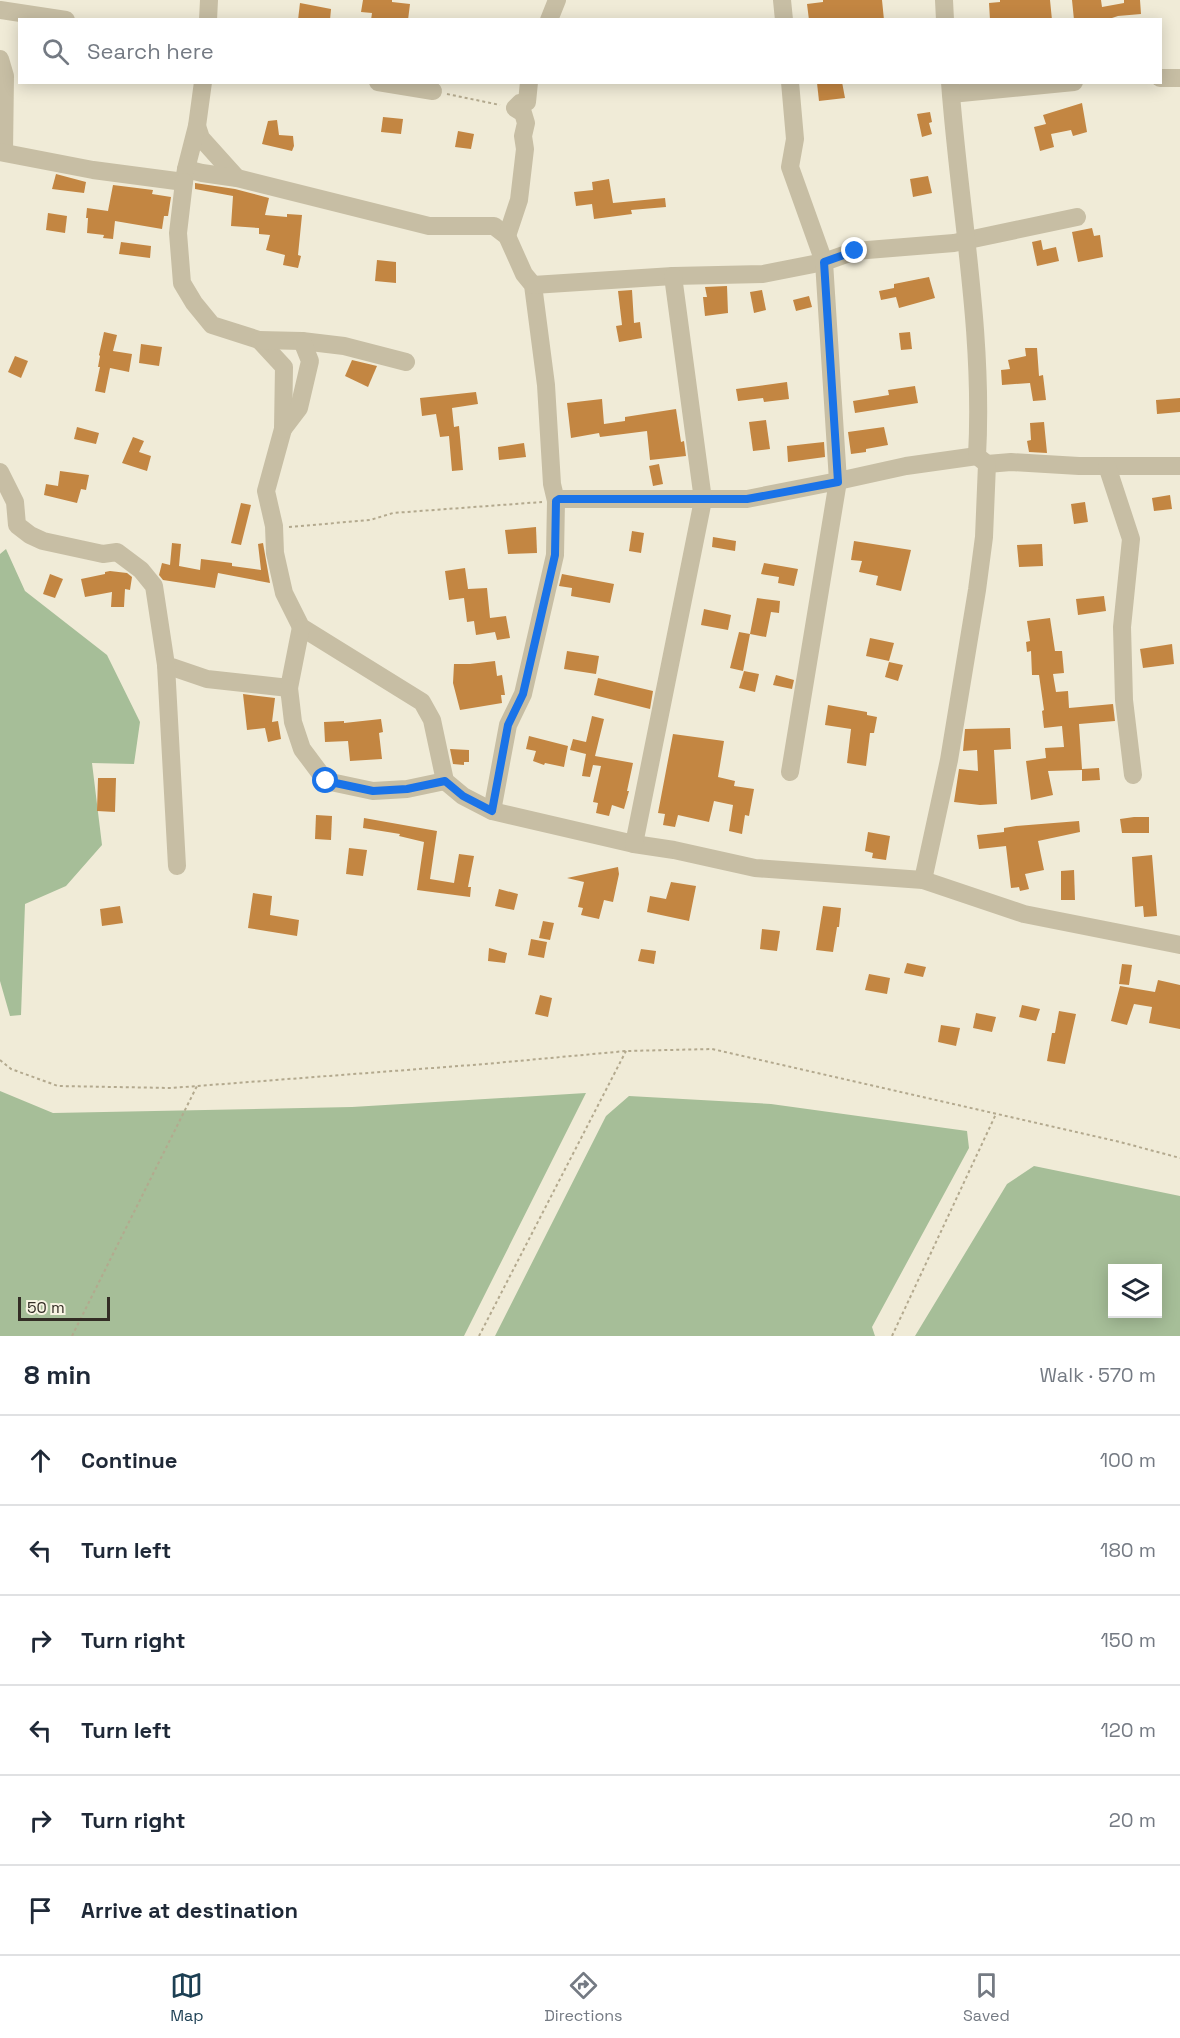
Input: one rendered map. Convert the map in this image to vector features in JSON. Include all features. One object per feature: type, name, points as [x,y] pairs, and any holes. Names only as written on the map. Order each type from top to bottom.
[{"type":"street","points":[[208,18],[209,0]]},
{"type":"street","points":[[550,18],[557,0]]},
{"type":"street","points":[[782,0],[784,18]]},
{"type":"street","points":[[944,0],[945,18]]},
{"type":"street","points":[[0,10],[53,18]]},
{"type":"street","points":[[0,59],[5,76],[2,152],[93,170],[185,175],[202,173],[237,178],[429,226],[494,226],[507,236],[524,274],[533,285],[546,385],[552,484],[556,501],[555,555],[523,694],[508,725],[492,811]]},
{"type":"street","points":[[1162,78],[1180,78]]},
{"type":"street","points":[[203,84],[197,126],[185,175],[178,232],[182,283],[194,303],[212,325],[259,340],[302,341],[344,346],[406,362]]},
{"type":"street","points":[[390,84],[433,91]]},
{"type":"street","points":[[507,236],[519,200],[525,149],[523,136],[526,123],[523,113],[515,108],[520,103],[527,102],[529,84]]},
{"type":"street","points":[[790,84],[795,140],[790,167],[824,262],[838,482],[790,772]]},
{"type":"street","points":[[922,880],[949,760],[984,537],[973,295],[950,88],[1033,84]]},
{"type":"street","points":[[197,126],[201,138],[237,178]]},
{"type":"street","points":[[533,285],[673,276],[763,274],[824,262],[855,251],[954,243],[1077,217]]},
{"type":"street","points":[[634,844],[704,500],[673,276]]},
{"type":"street","points":[[259,340],[284,367],[284,429],[266,491],[274,526],[275,554],[284,594],[301,627],[422,702],[432,720],[445,781],[463,796],[492,811],[634,844],[674,850],[755,868],[922,880],[1024,914],[1180,945]]},
{"type":"street","points":[[284,429],[299,408],[310,361],[302,341]]},
{"type":"street","points":[[556,501],[559,499],[747,499],[838,482],[906,465],[982,460],[1107,466],[1180,466]]},
{"type":"street","points":[[1107,466],[1131,539],[1122,627],[1124,700],[1133,775]]},
{"type":"street","points":[[0,472],[15,502],[17,525],[30,535],[43,542],[103,554],[117,552],[141,570],[154,586],[166,665],[177,866]]},
{"type":"street","points":[[301,627],[289,688],[293,722],[302,749],[326,781],[373,791],[407,789],[445,781]]},
{"type":"street","points":[[166,665],[207,679],[289,688]]},
{"type":"path","points":[[433,91],[515,108]]},
{"type":"path","points":[[274,526],[298,527],[370,520],[393,513],[556,501]]},
{"type":"path","points":[[0,1060],[10,1069],[58,1086],[171,1088],[485,1065],[626,1051],[712,1049],[1180,1158]]},
{"type":"path","points":[[479,1336],[626,1051]]},
{"type":"path","points":[[72,1336],[197,1086]]},
{"type":"path","points":[[892,1336],[996,1114]]},
{"type":"green space","points":[[6,549],[25,591],[107,655],[140,722],[134,764],[92,763],[102,845],[66,886],[25,904],[21,1015],[10,1016],[0,981],[0,554]]},
{"type":"green space","points":[[0,1091],[53,1113],[352,1107],[586,1093],[464,1336],[0,1336]]},
{"type":"green space","points":[[629,1096],[771,1104],[967,1131],[969,1148],[872,1327],[875,1336],[495,1336],[606,1116]]},
{"type":"green space","points":[[1034,1166],[1180,1196],[1180,1336],[915,1336],[1007,1184]]},
{"type":"building","points":[[363,0],[392,0],[392,2],[410,4],[408,18],[371,18],[372,13],[361,12]]},
{"type":"building","points":[[823,0],[882,0],[884,18],[809,18],[807,4],[823,2]]},
{"type":"building","points":[[1000,0],[1050,0],[1052,18],[990,18],[989,3],[1000,2]]},
{"type":"building","points":[[1072,0],[1101,0],[1102,7],[1124,3],[1124,0],[1140,0],[1141,14],[1112,18],[1074,18]]},
{"type":"building","points":[[300,3],[331,9],[330,18],[298,18]]},
{"type":"building","points":[[817,84],[842,84],[845,98],[819,101]]},
{"type":"building","points":[[1082,103],[1087,132],[1073,136],[1071,130],[1051,134],[1054,147],[1040,151],[1034,127],[1046,124],[1043,115]]},
{"type":"building","points":[[930,112],[932,122],[929,123],[932,134],[922,137],[917,114]]},
{"type":"building","points":[[383,117],[403,119],[401,134],[381,132]]},
{"type":"building","points":[[277,120],[279,135],[293,136],[292,151],[262,144],[268,121]]},
{"type":"building","points":[[458,131],[474,134],[471,149],[455,147]]},
{"type":"building","points":[[56,174],[86,182],[84,193],[52,189]]},
{"type":"building","points":[[928,176],[932,193],[913,197],[910,179]]},
{"type":"building","points":[[609,179],[613,203],[665,198],[666,207],[631,210],[632,214],[594,219],[592,204],[576,206],[574,192],[593,190],[592,182]]},
{"type":"building","points":[[195,183],[235,189],[269,198],[265,215],[287,217],[287,214],[302,215],[298,255],[301,256],[298,268],[283,265],[285,255],[266,250],[270,235],[259,234],[259,228],[231,226],[233,196],[195,189]]},
{"type":"building","points":[[113,185],[153,190],[152,194],[171,197],[168,216],[164,216],[162,229],[115,221],[113,239],[103,238],[104,235],[87,233],[87,208],[108,211]]},
{"type":"building","points":[[48,213],[67,216],[65,233],[46,230]]},
{"type":"building","points":[[1092,228],[1094,236],[1100,235],[1103,257],[1078,262],[1072,232]]},
{"type":"building","points":[[1041,240],[1043,250],[1056,247],[1059,261],[1037,266],[1032,242]]},
{"type":"building","points":[[121,242],[151,246],[150,258],[119,254]]},
{"type":"building","points":[[377,260],[396,262],[396,283],[375,281]]},
{"type":"building","points":[[929,277],[935,298],[899,308],[896,297],[881,300],[879,291],[894,288],[894,284]]},
{"type":"building","points":[[727,286],[728,313],[705,316],[703,297],[707,297],[705,287]]},
{"type":"building","points":[[632,290],[634,323],[640,322],[642,338],[619,342],[616,326],[622,325],[618,291]]},
{"type":"building","points":[[762,290],[766,310],[754,313],[750,292]]},
{"type":"building","points":[[809,296],[812,307],[796,311],[793,300]]},
{"type":"building","points":[[104,332],[117,335],[113,351],[132,354],[129,372],[110,368],[105,393],[95,391]]},
{"type":"building","points":[[910,332],[912,349],[901,350],[899,333]]},
{"type":"building","points":[[141,344],[162,347],[159,366],[139,363]]},
{"type":"building","points":[[1025,348],[1037,348],[1039,376],[1043,375],[1046,400],[1033,401],[1030,383],[1002,385],[1001,370],[1010,369],[1008,360],[1026,356]]},
{"type":"building","points":[[15,356],[28,361],[21,378],[8,372]]},
{"type":"building","points":[[352,360],[377,366],[368,387],[345,376]]},
{"type":"building","points":[[787,382],[789,399],[764,402],[763,398],[738,401],[736,389]]},
{"type":"building","points":[[915,386],[918,403],[855,413],[853,401],[889,395],[888,390]]},
{"type":"building","points":[[476,392],[478,404],[452,408],[454,427],[459,426],[463,470],[452,471],[449,436],[440,437],[436,414],[422,416],[420,398]]},
{"type":"building","points":[[1180,398],[1180,412],[1157,414],[1156,400]]},
{"type":"building","points":[[602,399],[604,424],[625,421],[625,417],[676,409],[681,442],[684,441],[686,456],[650,460],[647,431],[600,437],[599,433],[571,438],[567,403]]},
{"type":"building","points":[[766,420],[770,449],[753,451],[749,422]]},
{"type":"building","points":[[1044,422],[1047,453],[1029,452],[1027,441],[1031,440],[1030,423]]},
{"type":"building","points":[[77,427],[99,433],[96,444],[74,439]]},
{"type":"building","points":[[884,427],[888,445],[851,454],[848,432]]},
{"type":"building","points":[[133,437],[144,441],[139,452],[151,456],[147,471],[122,463]]},
{"type":"building","points":[[824,442],[825,457],[788,462],[787,446]]},
{"type":"building","points":[[524,443],[526,457],[499,460],[498,447]]},
{"type":"building","points":[[659,464],[663,484],[653,486],[649,466]]},
{"type":"building","points":[[60,471],[89,475],[86,490],[81,489],[77,503],[44,495],[46,484],[58,486]]},
{"type":"building","points":[[1170,495],[1172,509],[1154,511],[1152,498]]},
{"type":"building","points":[[1085,502],[1088,522],[1074,524],[1071,504]]},
{"type":"building","points":[[241,503],[251,505],[241,545],[231,543]]},
{"type":"building","points":[[536,527],[537,553],[508,554],[505,530]]},
{"type":"building","points":[[632,531],[644,533],[641,553],[629,551]]},
{"type":"building","points":[[713,537],[736,541],[735,551],[712,547]]},
{"type":"building","points":[[854,541],[911,550],[901,591],[876,585],[878,576],[859,572],[862,561],[851,560]]},
{"type":"building","points":[[172,543],[181,544],[179,566],[200,570],[201,559],[261,570],[258,544],[263,543],[270,583],[218,573],[215,588],[163,580],[159,575],[162,563],[170,565]]},
{"type":"building","points":[[1042,544],[1043,566],[1019,567],[1017,545]]},
{"type":"building","points":[[764,563],[798,569],[794,586],[778,583],[779,577],[761,574]]},
{"type":"building","points":[[465,568],[468,589],[487,588],[490,618],[506,616],[510,638],[497,640],[495,632],[476,635],[474,621],[467,622],[464,598],[449,600],[445,571]]},
{"type":"building","points":[[110,571],[127,573],[132,577],[130,590],[125,589],[124,607],[111,607],[112,592],[85,597],[81,579]]},
{"type":"building","points":[[50,574],[63,579],[55,598],[43,594]]},
{"type":"building","points":[[562,574],[614,584],[610,603],[571,596],[572,588],[559,586]]},
{"type":"building","points":[[1104,596],[1106,611],[1078,615],[1076,599]]},
{"type":"building","points":[[757,598],[780,601],[779,613],[771,612],[766,637],[750,634]]},
{"type":"building","points":[[704,609],[731,615],[728,630],[701,625]]},
{"type":"building","points":[[1050,618],[1055,651],[1062,651],[1064,673],[1053,674],[1056,692],[1068,691],[1069,708],[1113,704],[1115,721],[1079,724],[1082,769],[1099,768],[1100,780],[1082,781],[1082,770],[1048,771],[1053,795],[1031,800],[1026,761],[1046,758],[1045,748],[1064,747],[1062,726],[1044,728],[1039,675],[1032,675],[1031,651],[1027,652],[1026,642],[1030,641],[1027,621]]},
{"type":"building","points":[[739,632],[750,634],[743,671],[730,668]]},
{"type":"building","points":[[870,638],[894,643],[889,661],[866,656]]},
{"type":"building","points":[[1172,644],[1174,664],[1143,668],[1140,649]]},
{"type":"building","points":[[567,651],[599,656],[596,674],[564,669]]},
{"type":"building","points":[[495,661],[497,676],[502,675],[505,695],[501,695],[502,703],[460,710],[453,683],[454,664]]},
{"type":"building","points":[[889,662],[903,665],[898,681],[885,677]]},
{"type":"building","points":[[744,671],[759,674],[755,692],[739,688]]},
{"type":"building","points":[[776,675],[794,680],[792,689],[773,685]]},
{"type":"building","points":[[598,678],[653,691],[650,709],[594,695]]},
{"type":"building","points":[[243,694],[275,698],[272,722],[278,721],[281,739],[268,742],[265,728],[247,730]]},
{"type":"building","points":[[828,705],[867,712],[867,715],[877,717],[874,733],[870,733],[866,766],[847,763],[851,729],[825,725]]},
{"type":"building","points":[[592,716],[604,719],[595,756],[633,763],[624,809],[612,805],[609,816],[596,813],[598,803],[593,802],[601,766],[593,765],[590,777],[582,776],[586,754],[570,750],[573,739],[586,742]]},
{"type":"building","points":[[381,719],[383,732],[379,733],[382,759],[350,761],[348,741],[325,742],[324,722],[344,721],[344,723]]},
{"type":"building","points":[[1010,728],[1011,749],[994,750],[997,804],[954,802],[959,769],[978,771],[977,750],[963,751],[965,729]]},
{"type":"building","points":[[673,734],[724,741],[718,777],[735,781],[734,786],[754,789],[749,816],[745,815],[742,834],[729,831],[733,805],[714,801],[709,822],[678,815],[675,827],[663,825],[665,814],[658,813]]},
{"type":"building","points":[[529,736],[568,746],[564,767],[545,763],[544,765],[533,761],[536,751],[526,749]]},
{"type":"building","points":[[450,749],[469,750],[469,762],[464,762],[464,765],[453,764]]},
{"type":"building","points":[[98,778],[116,778],[115,812],[97,811]]},
{"type":"building","points":[[316,815],[332,816],[331,840],[315,839]]},
{"type":"building","points":[[1149,817],[1149,833],[1122,833],[1120,819]]},
{"type":"building","points":[[364,818],[437,831],[430,879],[454,883],[459,854],[474,856],[468,887],[471,887],[470,897],[417,890],[424,842],[399,836],[400,834],[363,828]]},
{"type":"building","points":[[1079,821],[1080,832],[1038,841],[1044,870],[1025,874],[1029,889],[1020,891],[1019,887],[1011,888],[1006,846],[979,849],[977,835],[1004,832],[1004,828],[1016,826]]},
{"type":"building","points":[[868,832],[890,836],[886,860],[872,858],[873,853],[865,851]]},
{"type":"building","points":[[349,848],[367,850],[363,876],[346,874]]},
{"type":"building","points":[[1152,855],[1157,916],[1144,917],[1143,906],[1135,907],[1132,857]]},
{"type":"building","points":[[618,867],[619,874],[613,902],[604,900],[599,919],[581,915],[583,908],[578,907],[584,882],[567,878]]},
{"type":"building","points":[[1074,870],[1075,900],[1061,900],[1061,871]]},
{"type":"building","points":[[671,882],[696,886],[689,921],[647,912],[650,896],[666,899]]},
{"type":"building","points":[[499,889],[518,894],[514,910],[495,906]]},
{"type":"building","points":[[253,893],[272,896],[270,915],[299,920],[297,936],[248,928]]},
{"type":"building","points":[[120,906],[123,923],[102,926],[100,909]]},
{"type":"building","points":[[823,906],[841,908],[833,952],[816,950]]},
{"type":"building","points":[[543,921],[554,923],[550,940],[539,938]]},
{"type":"building","points":[[762,929],[780,931],[777,951],[760,949]]},
{"type":"building","points":[[531,939],[547,942],[544,958],[528,955]]},
{"type":"building","points":[[489,948],[507,953],[505,963],[488,961]]},
{"type":"building","points":[[641,949],[656,951],[654,964],[638,961]]},
{"type":"building","points":[[907,963],[926,967],[923,977],[904,973]]},
{"type":"building","points":[[1122,964],[1132,965],[1129,985],[1119,984]]},
{"type":"building","points":[[869,974],[890,978],[887,994],[865,990]]},
{"type":"building","points":[[1158,980],[1180,985],[1180,1029],[1149,1023],[1152,1007],[1134,1004],[1127,1025],[1111,1021],[1120,986],[1155,992]]},
{"type":"building","points":[[540,995],[552,998],[548,1017],[535,1014]]},
{"type":"building","points":[[1022,1005],[1040,1009],[1036,1021],[1019,1017]]},
{"type":"building","points":[[1059,1011],[1076,1014],[1065,1064],[1047,1061]]},
{"type":"building","points":[[976,1013],[996,1017],[992,1032],[973,1028]]},
{"type":"building","points":[[941,1025],[960,1028],[956,1046],[938,1042]]},
{"type":"route","points":[[326,781],[373,791],[407,789],[445,781],[463,796],[492,811],[508,725],[523,694],[555,555],[556,501],[559,499],[747,499],[838,482],[824,262],[855,251]]}]
